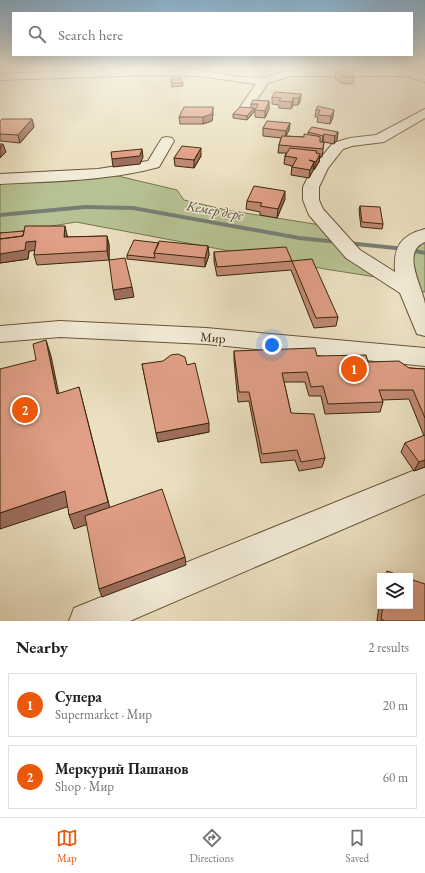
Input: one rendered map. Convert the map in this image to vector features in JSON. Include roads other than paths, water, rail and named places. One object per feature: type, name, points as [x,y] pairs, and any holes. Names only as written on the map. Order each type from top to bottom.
[{"type":"street","points":[[246,107],[253,97]]},
{"type":"street","points":[[408,289],[354,254],[330,229],[315,211],[311,200],[311,187],[321,167],[338,146],[342,144],[379,139],[425,113]]},
{"type":"street","points":[[0,179],[101,173],[140,168],[160,161],[167,141]]},
{"type":"street","points":[[414,244],[408,289],[425,328]]},
{"type":"street","name":"Мир","points":[[0,334],[60,329],[206,336],[425,357]]},
{"type":"street","points":[[87,621],[425,480]]},
{"type":"waterway","name":"Кемер дере","points":[[0,215],[85,207],[133,208],[299,238],[405,249],[425,253]]},
{"type":"place","name":"Супера","points":[[354,369]]},
{"type":"place","name":"Меркурий Пашанов","points":[[25,410]]}]
